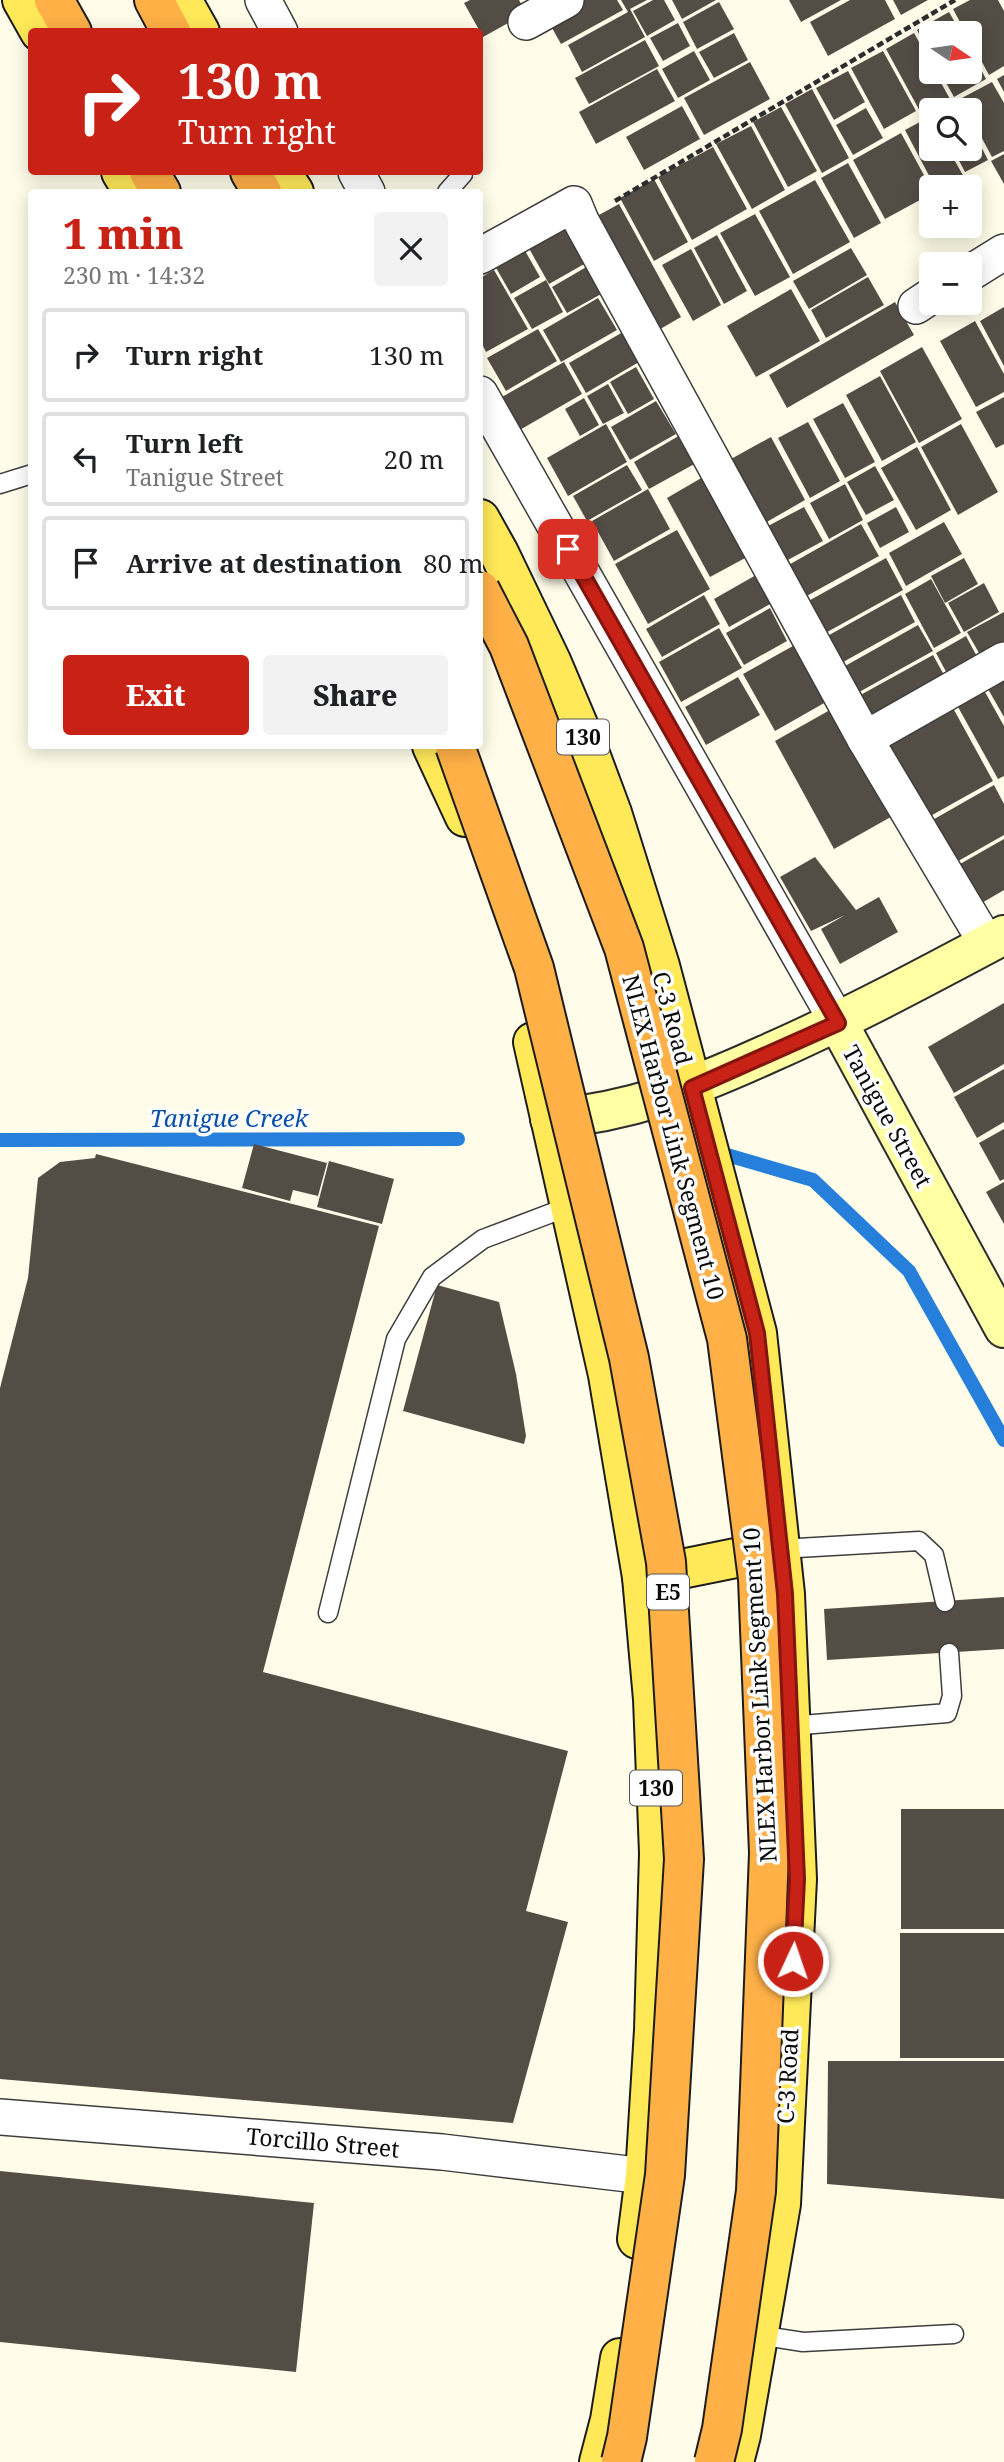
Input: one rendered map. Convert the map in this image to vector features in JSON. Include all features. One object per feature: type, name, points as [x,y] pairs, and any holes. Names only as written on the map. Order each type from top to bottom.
[{"type":"highway","points":[[54,0],[70,28]]},
{"type":"highway","points":[[154,0],[170,28]]},
{"type":"highway","name":"NLEX Harbor Link Segment 10","points":[[483,596],[509,646],[624,948],[727,1339],[758,1578],[769,1853],[756,2191],[722,2429],[713,2462]]},
{"type":"highway","name":"E5","points":[[456,749],[534,968],[629,1358],[666,1562],[684,1859],[665,2175],[627,2437],[621,2462]]},
{"type":"main road","points":[[22,0],[38,28]]},
{"type":"main road","points":[[182,0],[198,28]]},
{"type":"main road","name":"C-3 Road","points":[[483,524],[551,662],[612,813],[660,966],[757,1333],[785,1594],[797,1879],[781,2204],[734,2462]]},
{"type":"main road","name":"130","points":[[433,749],[466,819],[494,896],[522,990],[608,1375],[642,1577],[653,1699],[659,1853],[654,2029],[645,2175],[628,2310],[610,2420],[599,2462]]},
{"type":"main road","points":[[550,1119],[620,1109],[692,1088],[838,1023],[996,939]]},
{"type":"main road","name":"Tanigue Street","points":[[838,1023],[1004,1328]]},
{"type":"main road","points":[[642,1577],[780,1549]]},
{"type":"street","points":[[263,0],[278,28]]},
{"type":"street","points":[[526,22],[566,0]]},
{"type":"street","points":[[483,254],[574,204],[864,739],[996,939]]},
{"type":"street","points":[[982,266],[1004,252]]},
{"type":"street","name":"Tanigue Street","points":[[483,399],[838,1023]]},
{"type":"street","points":[[864,739],[1004,660]]},
{"type":"street","name":"Torcillo Street","points":[[0,2117],[442,2152],[645,2175]]},
{"type":"lane","points":[[450,189],[462,175]]},
{"type":"lane","points":[[0,484],[28,475]]},
{"type":"lane","points":[[328,1613],[396,1339],[432,1277],[483,1239],[570,1206]]},
{"type":"lane","points":[[780,1549],[919,1541],[934,1555],[945,1602]]},
{"type":"lane","points":[[790,1726],[947,1713],[952,1696],[949,1653]]},
{"type":"lane","points":[[758,2335],[803,2342],[954,2334]]},
{"type":"path","points":[[581,221],[955,0]]},
{"type":"building","points":[[470,0],[519,0],[526,13],[483,37],[483,28],[478,28],[464,3]]},
{"type":"building","points":[[583,0],[617,0],[623,10],[561,44],[547,19]]},
{"type":"building","points":[[621,0],[647,0],[630,9],[645,37],[582,72],[568,45],[628,12]]},
{"type":"building","points":[[653,0],[664,0],[675,20],[647,36],[633,11]]},
{"type":"building","points":[[672,0],[716,0],[682,19]]},
{"type":"building","points":[[789,0],[841,0],[801,22]]},
{"type":"building","points":[[850,0],[885,0],[895,19],[828,56],[810,22]]},
{"type":"building","points":[[893,0],[928,0],[901,15]]},
{"type":"building","points":[[970,0],[998,0],[1004,11],[1004,66],[989,75],[982,62],[982,21],[960,21],[953,9]]},
{"type":"building","points":[[719,2],[734,29],[697,49],[683,22]]},
{"type":"building","points":[[949,12],[954,21],[933,21]]},
{"type":"building","points":[[678,23],[690,46],[663,61],[650,38]]},
{"type":"building","points":[[734,33],[748,60],[714,78],[699,52]]},
{"type":"building","points":[[914,33],[919,42],[919,84],[942,84],[949,98],[919,98],[919,110],[886,49]]},
{"type":"building","points":[[645,40],[659,66],[589,104],[575,78]]},
{"type":"building","points":[[694,51],[710,80],[678,98],[662,69]]},
{"type":"building","points":[[883,51],[916,111],[884,129],[851,68]]},
{"type":"building","points":[[750,62],[770,99],[704,135],[684,98]]},
{"type":"building","points":[[657,69],[675,101],[596,144],[579,112]]},
{"type":"building","points":[[848,71],[865,102],[834,120],[816,88]]},
{"type":"building","points":[[1004,75],[1004,92],[997,79]]},
{"type":"building","points":[[992,82],[1004,103],[1004,151],[992,157],[982,138],[982,98],[962,98]]},
{"type":"building","points":[[947,84],[977,84],[954,97]]},
{"type":"building","points":[[812,89],[849,158],[822,173],[785,104]]},
{"type":"building","points":[[682,106],[700,139],[644,170],[626,137]]},
{"type":"building","points":[[781,107],[817,171],[788,187],[753,122]]},
{"type":"building","points":[[866,108],[883,138],[853,155],[836,125]]},
{"type":"building","points":[[919,122],[919,157],[905,130]]},
{"type":"building","points":[[751,126],[785,190],[752,209],[716,144]]},
{"type":"building","points":[[901,133],[924,175],[919,175],[919,201],[885,219],[853,160]]},
{"type":"building","points":[[713,147],[747,209],[692,240],[658,177]]},
{"type":"building","points":[[982,148],[988,160],[965,172],[959,161],[982,161]]},
{"type":"building","points":[[1004,154],[1004,184],[991,161]]},
{"type":"building","points":[[921,161],[955,161],[963,175],[929,175]]},
{"type":"building","points":[[848,163],[881,223],[854,238],[821,178]]},
{"type":"building","points":[[654,179],[688,242],[654,261],[620,198]]},
{"type":"building","points":[[815,180],[850,242],[793,274],[759,211]]},
{"type":"building","points":[[619,204],[681,317],[650,335],[588,221]]},
{"type":"building","points":[[755,214],[790,277],[755,296],[720,233]]},
{"type":"building","points":[[558,215],[586,263],[549,284],[522,236]]},
{"type":"building","points":[[516,235],[540,277],[511,294],[487,252]]},
{"type":"building","points":[[717,235],[747,291],[724,304],[694,248]]},
{"type":"building","points":[[851,248],[867,275],[809,309],[793,281]]},
{"type":"building","points":[[691,249],[721,305],[693,321],[662,265]]},
{"type":"building","points":[[588,266],[603,293],[567,313],[552,287]]},
{"type":"building","points":[[494,270],[528,329],[486,352],[483,346],[483,276]]},
{"type":"building","points":[[868,277],[884,305],[826,338],[811,310]]},
{"type":"building","points":[[546,280],[563,312],[532,329],[514,298]]},
{"type":"building","points":[[791,289],[820,341],[756,377],[727,326]]},
{"type":"building","points":[[598,298],[617,330],[561,362],[543,330]]},
{"type":"building","points":[[895,302],[914,335],[787,408],[769,375]]},
{"type":"building","points":[[1004,307],[1004,366],[980,321]]},
{"type":"building","points":[[975,321],[1004,374],[1004,392],[976,407],[940,341]]},
{"type":"building","points":[[538,329],[557,361],[506,391],[487,358]]},
{"type":"building","points":[[623,332],[639,362],[586,393],[569,363]]},
{"type":"building","points":[[922,347],[962,419],[919,443],[880,371]]},
{"type":"building","points":[[564,362],[582,394],[518,431],[500,398]]},
{"type":"building","points":[[636,367],[654,399],[628,414],[610,382]]},
{"type":"building","points":[[880,376],[916,442],[882,461],[846,395]]},
{"type":"building","points":[[608,384],[624,413],[603,424],[587,396]]},
{"type":"building","points":[[1004,397],[1004,444],[996,448],[976,412]]},
{"type":"building","points":[[584,398],[599,425],[580,436],[565,409]]},
{"type":"building","points":[[656,401],[676,434],[630,460],[611,427]]},
{"type":"building","points":[[843,403],[875,462],[845,478],[813,419]]},
{"type":"building","points":[[808,422],[840,481],[810,498],[778,438]]},
{"type":"building","points":[[606,424],[627,462],[568,496],[547,458]]},
{"type":"building","points":[[961,424],[998,492],[958,515],[921,447]]},
{"type":"building","points":[[682,434],[698,462],[649,489],[634,462]]},
{"type":"building","points":[[771,437],[805,500],[765,523],[731,459]]},
{"type":"building","points":[[917,447],[951,510],[916,530],[881,468]]},
{"type":"building","points":[[627,465],[642,490],[587,521],[573,496]]},
{"type":"building","points":[[875,466],[894,500],[866,515],[847,482]]},
{"type":"building","points":[[703,477],[747,557],[710,577],[667,498]]},
{"type":"building","points":[[845,484],[863,520],[829,539],[810,503]]},
{"type":"building","points":[[648,489],[670,529],[614,561],[592,521]]},
{"type":"building","points":[[804,507],[823,541],[786,561],[768,526]]},
{"type":"building","points":[[896,507],[909,532],[880,548],[867,523]]},
{"type":"building","points":[[944,522],[962,554],[906,586],[889,553]]},
{"type":"building","points":[[861,524],[879,556],[803,598],[785,567]]},
{"type":"building","points":[[677,530],[710,589],[648,624],[615,564]]},
{"type":"building","points":[[886,558],[903,590],[820,636],[803,604]]},
{"type":"building","points":[[964,558],[978,584],[945,603],[931,576]]},
{"type":"building","points":[[756,575],[772,603],[729,627],[714,599]]},
{"type":"building","points":[[931,579],[961,633],[934,648],[905,594]]},
{"type":"building","points":[[984,583],[999,612],[964,632],[948,603]]},
{"type":"building","points":[[704,595],[720,624],[662,657],[646,629]]},
{"type":"building","points":[[901,595],[915,622],[836,666],[822,639]]},
{"type":"building","points":[[770,608],[787,641],[744,665],[726,633]]},
{"type":"building","points":[[1004,612],[1004,649],[983,660],[967,632]]},
{"type":"building","points":[[918,625],[933,651],[852,696],[838,670]]},
{"type":"building","points":[[719,628],[742,668],[681,702],[659,662]]},
{"type":"building","points":[[966,636],[981,664],[951,681],[936,653]]},
{"type":"building","points":[[802,641],[833,698],[775,731],[743,674]]},
{"type":"building","points":[[933,655],[949,684],[871,727],[855,698]]},
{"type":"building","points":[[738,677],[760,715],[706,745],[685,707]]},
{"type":"building","points":[[1004,680],[1004,717],[988,689]]},
{"type":"building","points":[[985,692],[1004,726],[1004,776],[998,779],[958,707]]},
{"type":"building","points":[[837,706],[896,814],[834,849],[775,741]]},
{"type":"building","points":[[953,708],[993,781],[925,819],[885,747]]},
{"type":"building","points":[[994,785],[1004,804],[1004,835],[953,864],[929,822]]},
{"type":"building","points":[[1004,839],[1004,890],[975,907],[953,868]]},
{"type":"building","points":[[815,857],[856,910],[879,897],[898,932],[840,964],[821,929],[845,915],[811,931],[780,877]]},
{"type":"building","points":[[1004,1003],[1004,1064],[954,1093],[928,1047]]},
{"type":"building","points":[[1004,1069],[1004,1122],[977,1138],[954,1097]]},
{"type":"building","points":[[1004,1129],[1004,1179],[1000,1181],[979,1143]]},
{"type":"building","points":[[254,1144],[327,1163],[318,1196],[293,1190],[290,1201],[242,1188]]},
{"type":"building","points":[[96,1154],[379,1226],[263,1672],[568,1751],[526,1911],[568,1922],[513,2123],[0,2079],[0,1388],[28,1278],[38,1178],[60,1162],[95,1158]]},
{"type":"building","points":[[329,1161],[394,1179],[382,1224],[317,1207]]},
{"type":"building","points":[[1004,1182],[1004,1224],[986,1192]]},
{"type":"building","points":[[437,1285],[499,1302],[516,1374],[526,1436],[524,1444],[403,1411]]},
{"type":"building","points":[[1004,1597],[1004,1649],[827,1660],[824,1609]]},
{"type":"building","points":[[901,1809],[1004,1809],[1004,1929],[901,1929]]},
{"type":"building","points":[[900,1933],[1004,1933],[1004,2058],[900,2058]]},
{"type":"building","points":[[828,2061],[1004,2061],[1004,2199],[827,2184]]},
{"type":"building","points":[[0,2171],[314,2203],[296,2372],[0,2342]]},
{"type":"waterway","name":"Tanigue Creek","points":[[0,1140],[458,1139]]},
{"type":"waterway","name":"Tanigue Creek","points":[[727,1155],[813,1180],[909,1271],[1004,1440]]},
{"type":"route","points":[[568,549],[838,1023],[692,1088],[757,1333],[785,1594],[797,1879],[793,1961]]}]
